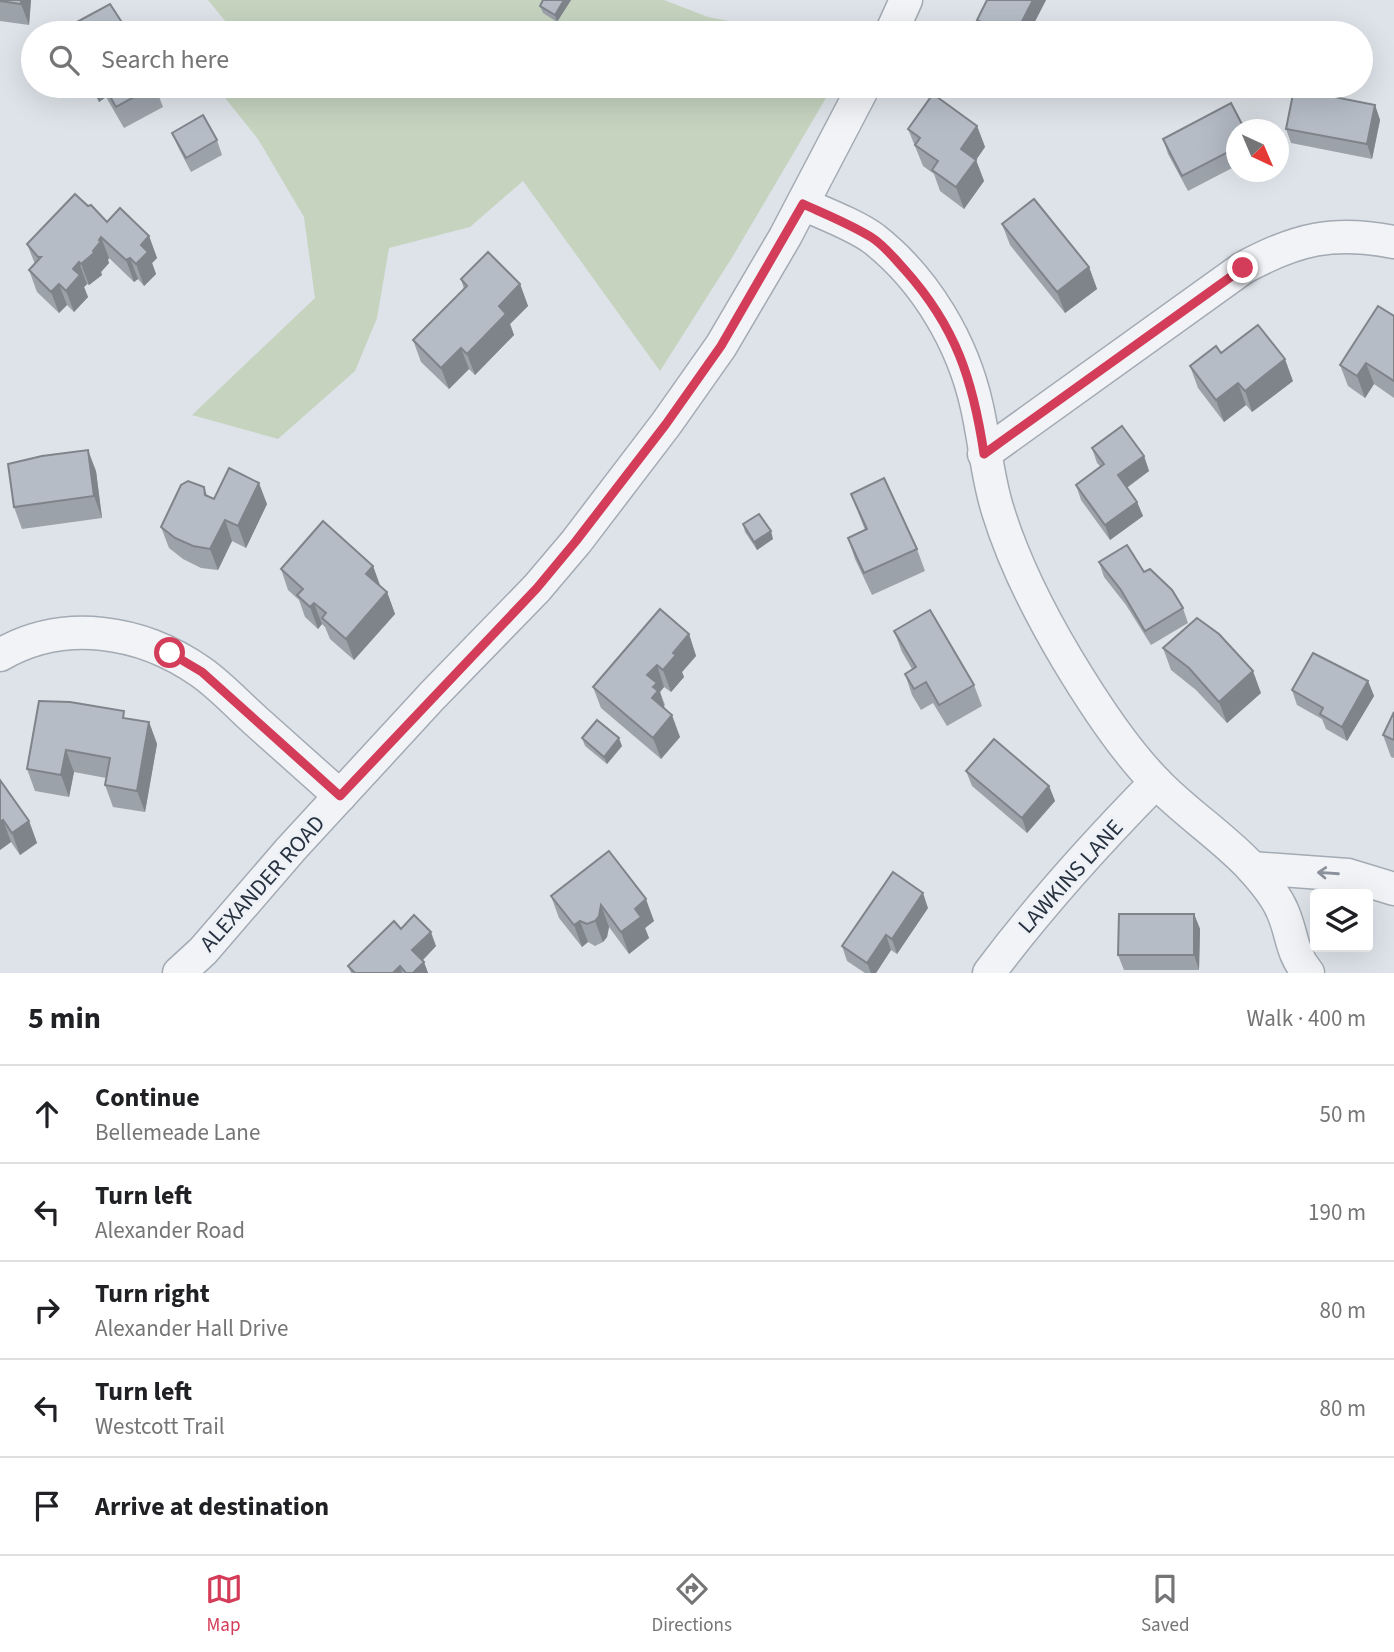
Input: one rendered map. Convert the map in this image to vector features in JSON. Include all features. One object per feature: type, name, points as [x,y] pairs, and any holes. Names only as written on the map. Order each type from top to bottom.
[{"type":"street","points":[[896,21],[906,0]]},
{"type":"street","name":"ALEXANDER ROAD","points":[[192,969],[340,796],[537,588],[666,424],[721,346],[803,204],[858,98]]},
{"type":"street","points":[[803,204],[872,238],[896,259],[923,290],[946,325],[966,368],[977,408],[997,509],[1037,606],[1090,694],[1127,748],[1156,782],[1252,868],[1282,910],[1296,959],[1308,973]]},
{"type":"street","points":[[984,454],[1243,268],[1275,251],[1329,237],[1364,236],[1394,242]]},
{"type":"street","points":[[0,655],[38,638],[82,631],[135,639],[170,653],[202,672],[340,796]]},
{"type":"street","name":"LAWKINS LANE","points":[[989,973],[1023,927],[1065,878],[1156,782]]},
{"type":"street","points":[[1252,868],[1348,875],[1394,889]]},
{"type":"green space","points":[[208,0],[664,0],[708,17],[730,21],[225,21]]},
{"type":"green space","points":[[225,98],[826,98],[733,256],[660,371],[523,181],[470,227],[389,248],[377,318],[355,371],[278,439],[192,415],[315,298],[304,217],[258,139]]},
{"type":"building","points":[[21,0],[21,4],[0,1]]},
{"type":"building","points":[[543,0],[564,0],[555,15],[540,6]]},
{"type":"building","points":[[987,0],[1033,0],[1022,21],[977,20]]},
{"type":"building","points":[[110,4],[121,21],[79,21]]},
{"type":"building","points":[[111,98],[132,98],[116,107]]},
{"type":"building","points":[[930,98],[938,98],[977,126],[961,149],[976,160],[956,187],[932,170],[938,161],[915,145],[920,138],[908,129]]},
{"type":"building","points":[[1292,98],[1340,98],[1375,105],[1367,144],[1289,130]]},
{"type":"building","points":[[1231,103],[1239,119],[1226,119],[1226,153],[1182,176],[1163,139]]},
{"type":"building","points":[[203,115],[217,140],[186,158],[172,133]]},
{"type":"building","points":[[75,194],[88,206],[91,205],[107,222],[120,208],[149,236],[141,245],[148,252],[136,264],[130,258],[126,260],[101,237],[94,253],[73,269],[80,275],[66,291],[59,284],[51,292],[29,270],[41,257],[27,244]]},
{"type":"building","points":[[1034,199],[1089,267],[1057,292],[1002,224]]},
{"type":"building","points":[[488,252],[520,284],[499,306],[506,314],[467,354],[461,348],[441,368],[413,340],[467,286],[461,279]]},
{"type":"building","points":[[1378,306],[1394,316],[1394,381],[1366,363],[1357,376],[1340,365]]},
{"type":"building","points":[[1258,325],[1285,359],[1245,391],[1238,383],[1216,400],[1190,366],[1216,346],[1221,353]]},
{"type":"building","points":[[1122,426],[1144,456],[1118,475],[1137,502],[1105,525],[1076,485],[1104,464],[1092,448]]},
{"type":"building","points":[[88,450],[94,496],[14,507],[8,464]]},
{"type":"building","points":[[229,468],[259,483],[238,526],[225,520],[210,549],[193,546],[175,538],[161,527],[181,485],[188,481],[204,487],[205,495],[214,499]]},
{"type":"building","points":[[884,478],[917,549],[864,573],[848,538],[867,529],[851,494]]},
{"type":"building","points":[[759,514],[771,531],[754,542],[743,524]]},
{"type":"building","points":[[323,521],[373,566],[366,574],[387,592],[346,639],[322,618],[326,613],[314,603],[310,607],[297,595],[303,589],[281,569]]},
{"type":"building","points":[[1127,545],[1144,572],[1150,569],[1172,590],[1183,608],[1145,631],[1121,590],[1099,562]]},
{"type":"building","points":[[660,609],[689,634],[663,670],[657,665],[647,675],[657,683],[653,687],[658,691],[652,698],[672,715],[653,738],[593,687]]},
{"type":"building","points":[[930,610],[974,685],[939,705],[926,682],[914,689],[905,674],[916,667],[894,631]]},
{"type":"building","points":[[1197,618],[1219,634],[1253,671],[1219,702],[1189,668],[1163,648]]},
{"type":"building","points":[[1313,653],[1368,681],[1342,727],[1320,714],[1323,708],[1292,690]]},
{"type":"building","points":[[39,701],[70,702],[124,711],[123,718],[149,722],[137,791],[105,785],[110,758],[66,750],[61,775],[27,769]]},
{"type":"building","points":[[1394,712],[1394,740],[1383,735]]},
{"type":"building","points":[[597,720],[619,738],[604,757],[582,738]]},
{"type":"building","points":[[994,739],[1049,786],[1022,818],[966,771]]},
{"type":"building","points":[[0,780],[29,821],[12,833],[3,820],[0,822]]},
{"type":"building","points":[[609,851],[646,899],[635,909],[641,917],[621,932],[601,905],[595,921],[587,924],[580,921],[574,925],[551,896]]},
{"type":"building","points":[[893,872],[923,893],[892,939],[886,935],[867,963],[842,946]]},
{"type":"building","points":[[1119,914],[1194,914],[1194,955],[1118,955]]},
{"type":"building","points":[[414,915],[431,932],[412,950],[424,962],[413,973],[406,973],[400,966],[393,973],[355,973],[348,966],[394,921],[401,929]]},
{"type":"route","points":[[170,653],[202,672],[340,796],[537,588],[576,541],[666,424],[721,346],[803,204],[872,238],[896,259],[923,290],[946,325],[966,368],[977,408],[984,454],[1243,268]]}]
